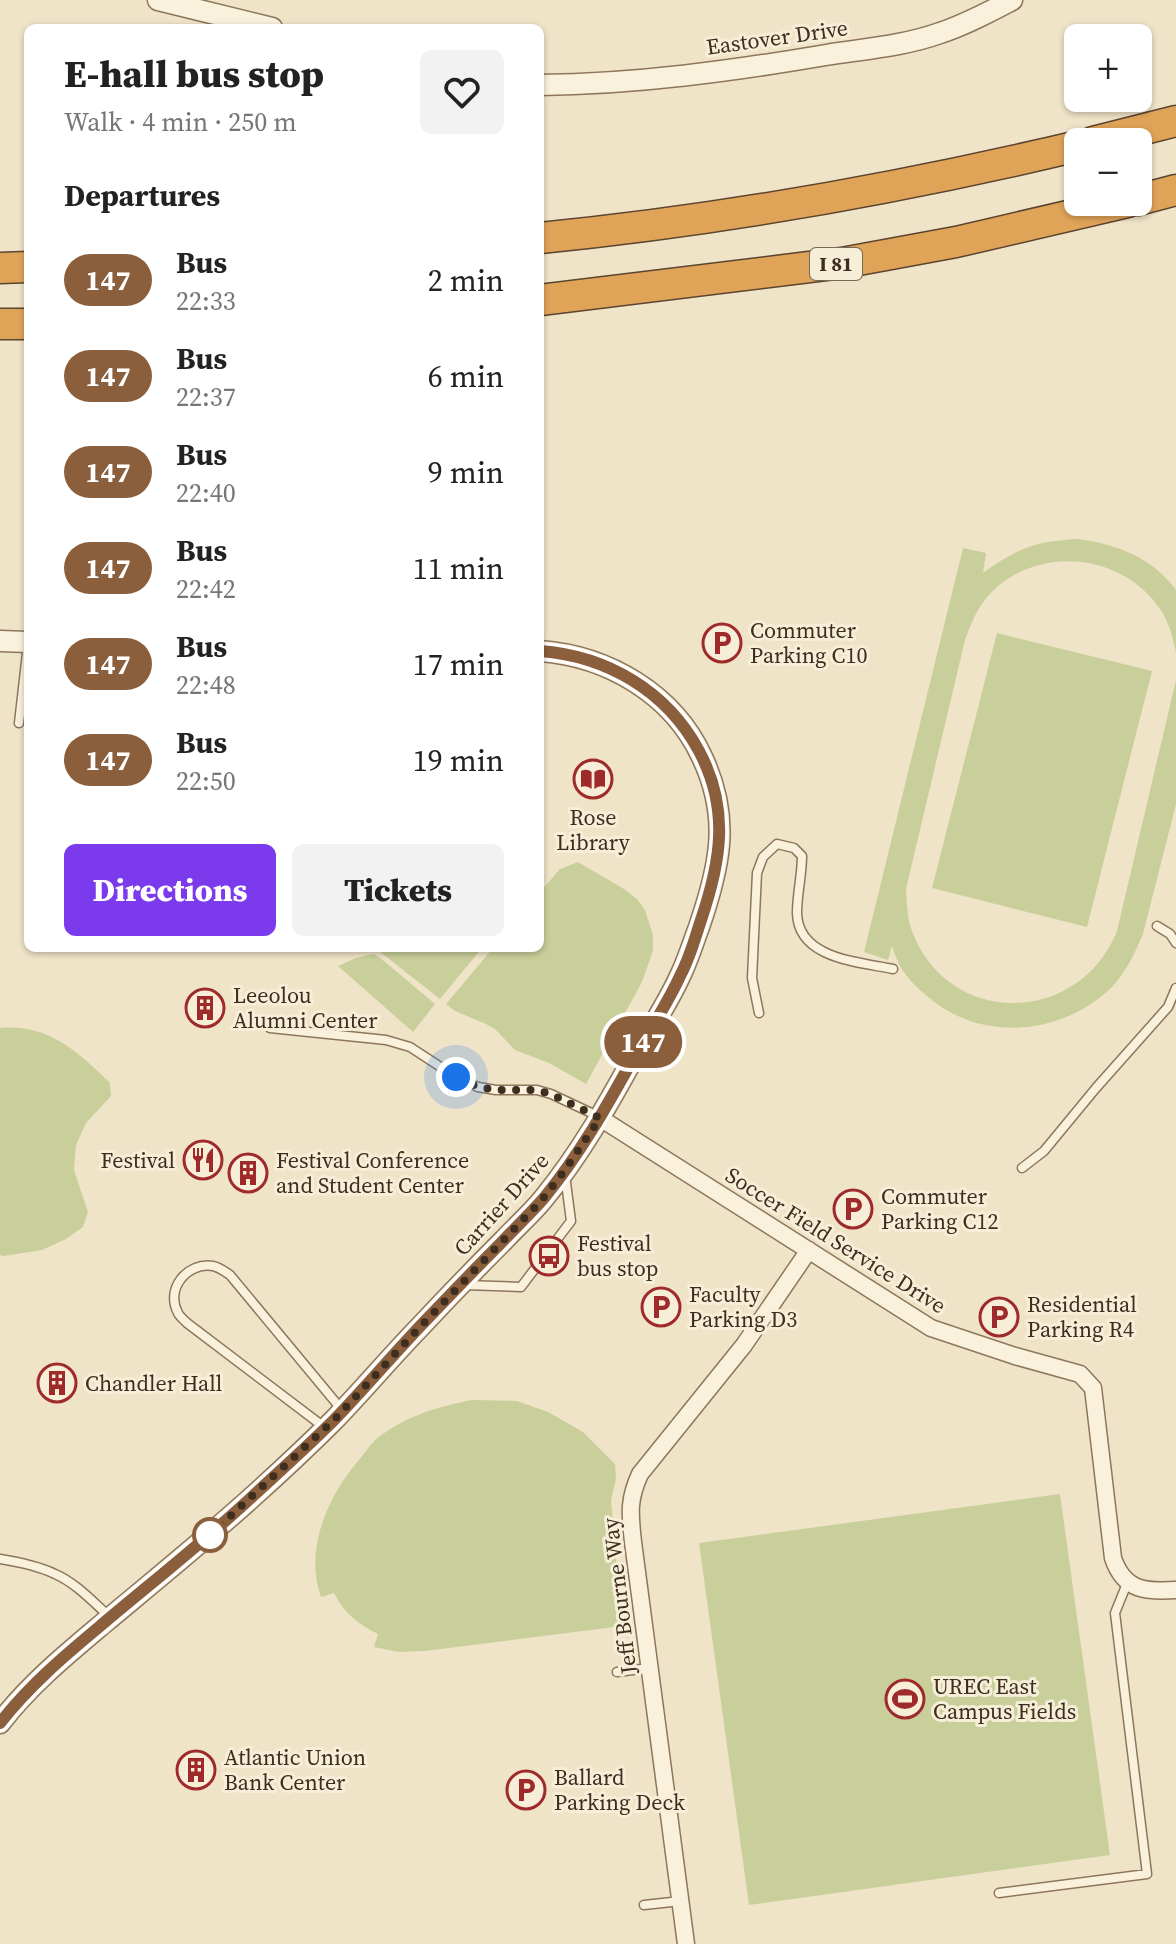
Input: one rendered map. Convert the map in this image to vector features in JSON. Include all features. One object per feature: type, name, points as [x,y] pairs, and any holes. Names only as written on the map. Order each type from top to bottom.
[{"type":"highway","points":[[1148,128],[1176,121]]},
{"type":"highway","points":[[544,238],[689,221],[826,199],[1064,149]]},
{"type":"highway","points":[[1152,196],[1176,190]]},
{"type":"highway","name":"I 81","points":[[544,300],[842,263],[956,242],[1068,216]]},
{"type":"highway","points":[[0,268],[24,267]]},
{"type":"highway","points":[[0,324],[24,324]]},
{"type":"street","points":[[158,0],[222,8],[262,24]]},
{"type":"street","name":"Eastover Drive","points":[[544,85],[769,65],[899,43],[939,34],[1012,0]]},
{"type":"street","points":[[0,641],[24,642]]},
{"type":"street","name":"Carrier Drive","points":[[0,1723],[40,1678],[212,1533],[343,1411],[541,1201],[600,1118],[681,976],[710,897],[720,843],[718,808],[698,748],[682,723],[653,695],[625,675],[571,654],[544,651]]},
{"type":"street","name":"Soccer Field Service Drive","points":[[600,1118],[931,1328],[1080,1374],[1093,1388],[1113,1558],[1128,1581]]},
{"type":"street","name":"Jeff Bourne Way","points":[[686,1944],[630,1498],[646,1466],[744,1345],[809,1250]]},
{"type":"street","points":[[1128,1581],[1145,1590],[1176,1590]]},
{"type":"lane","points":[[19,723],[24,678]]},
{"type":"lane","points":[[759,1013],[752,978],[757,873],[763,857],[777,844],[794,848],[802,856],[797,913],[801,933],[815,947],[839,958],[893,969]]},
{"type":"lane","points":[[1157,926],[1170,934],[1176,943]]},
{"type":"lane","points":[[1022,1168],[1044,1151],[1168,1007],[1176,988]]},
{"type":"lane","points":[[270,1028],[386,1040],[410,1047],[456,1077],[478,1087],[537,1090],[600,1118]]},
{"type":"lane","points":[[460,1285],[521,1287],[571,1221],[565,1170]]},
{"type":"lane","points":[[325,1428],[178,1313],[174,1296],[178,1282],[187,1271],[200,1265],[216,1266],[230,1275],[343,1411]]},
{"type":"lane","points":[[0,1559],[57,1574],[111,1617]]},
{"type":"lane","points":[[999,1893],[1147,1874],[1115,1613],[1128,1581]]},
{"type":"lane","points":[[617,1672],[650,1667]]},
{"type":"lane","points":[[644,1905],[681,1901]]},
{"type":"green space","points":[[1078,539],[1106,544],[1132,554],[1156,569],[1176,590],[1176,653],[1165,617],[1145,591],[1124,576],[1101,566],[1076,562],[1050,563],[1026,570],[1003,582],[984,601],[965,640],[906,889],[912,931],[930,963],[954,985],[983,999],[1014,1003],[1045,998],[1074,985],[1099,962],[1117,931],[1176,680],[1176,804],[1143,934],[1117,981],[1092,1003],[1069,1016],[1021,1028],[996,1027],[948,1011],[927,996],[904,973],[892,946],[888,960],[864,952],[963,548],[986,553],[983,573],[1028,547]]},
{"type":"green space","points":[[997,633],[1152,671],[1087,927],[932,888]]},
{"type":"green space","points":[[578,862],[624,889],[645,910],[653,935],[653,951],[642,982],[586,1084],[549,1063],[515,1050],[495,1029],[446,1004],[490,952],[544,952],[544,887],[560,869]]},
{"type":"green space","points":[[380,952],[479,952],[440,999]]},
{"type":"green space","points":[[374,954],[435,1004],[413,1032],[338,966]]},
{"type":"green space","points":[[0,1028],[33,1030],[61,1042],[110,1083],[111,1096],[86,1123],[76,1145],[74,1170],[88,1212],[83,1227],[42,1250],[4,1256],[0,1255]]},
{"type":"green space","points":[[472,1400],[517,1401],[548,1412],[583,1432],[615,1464],[616,1479],[611,1500],[622,1626],[399,1652],[374,1647],[378,1634],[352,1617],[334,1593],[321,1597],[315,1559],[318,1540],[330,1503],[351,1470],[373,1442],[402,1422]]},
{"type":"green space","name":"UREC East Campus Fields","points":[[1060,1494],[1110,1855],[749,1905],[699,1543]]},
{"type":"bus line","name":"147","points":[[0,1723],[21,1697],[59,1660],[212,1533],[325,1428],[541,1201],[600,1118],[681,976],[710,897],[719,855],[718,808],[703,758],[678,719],[634,681],[587,659],[544,651]]},
{"type":"place","name":"Commuter Parking C10","points":[[722,643]]},
{"type":"place","name":"Rose Library","points":[[593,779]]},
{"type":"place","name":"Leeolou Alumni Center","points":[[205,1008]]},
{"type":"place","name":"Festival","points":[[203,1160]]},
{"type":"place","name":"Festival Conference and Student Center","points":[[248,1173]]},
{"type":"place","name":"Commuter Parking C12","points":[[853,1209]]},
{"type":"place","name":"Festival bus stop","points":[[549,1256]]},
{"type":"place","name":"Faculty Parking D3","points":[[661,1307]]},
{"type":"place","name":"Residential Parking R4","points":[[999,1317]]},
{"type":"place","name":"Chandler Hall","points":[[57,1383]]},
{"type":"place","name":"UREC East Campus Fields","points":[[905,1699]]},
{"type":"place","name":"Atlantic Union Bank Center","points":[[196,1770]]},
{"type":"place","name":"Ballard Parking Deck","points":[[526,1790]]},
{"type":"route","points":[[210,1535],[334,1420],[541,1201],[600,1118],[537,1090],[496,1090],[478,1087],[456,1077]]}]
